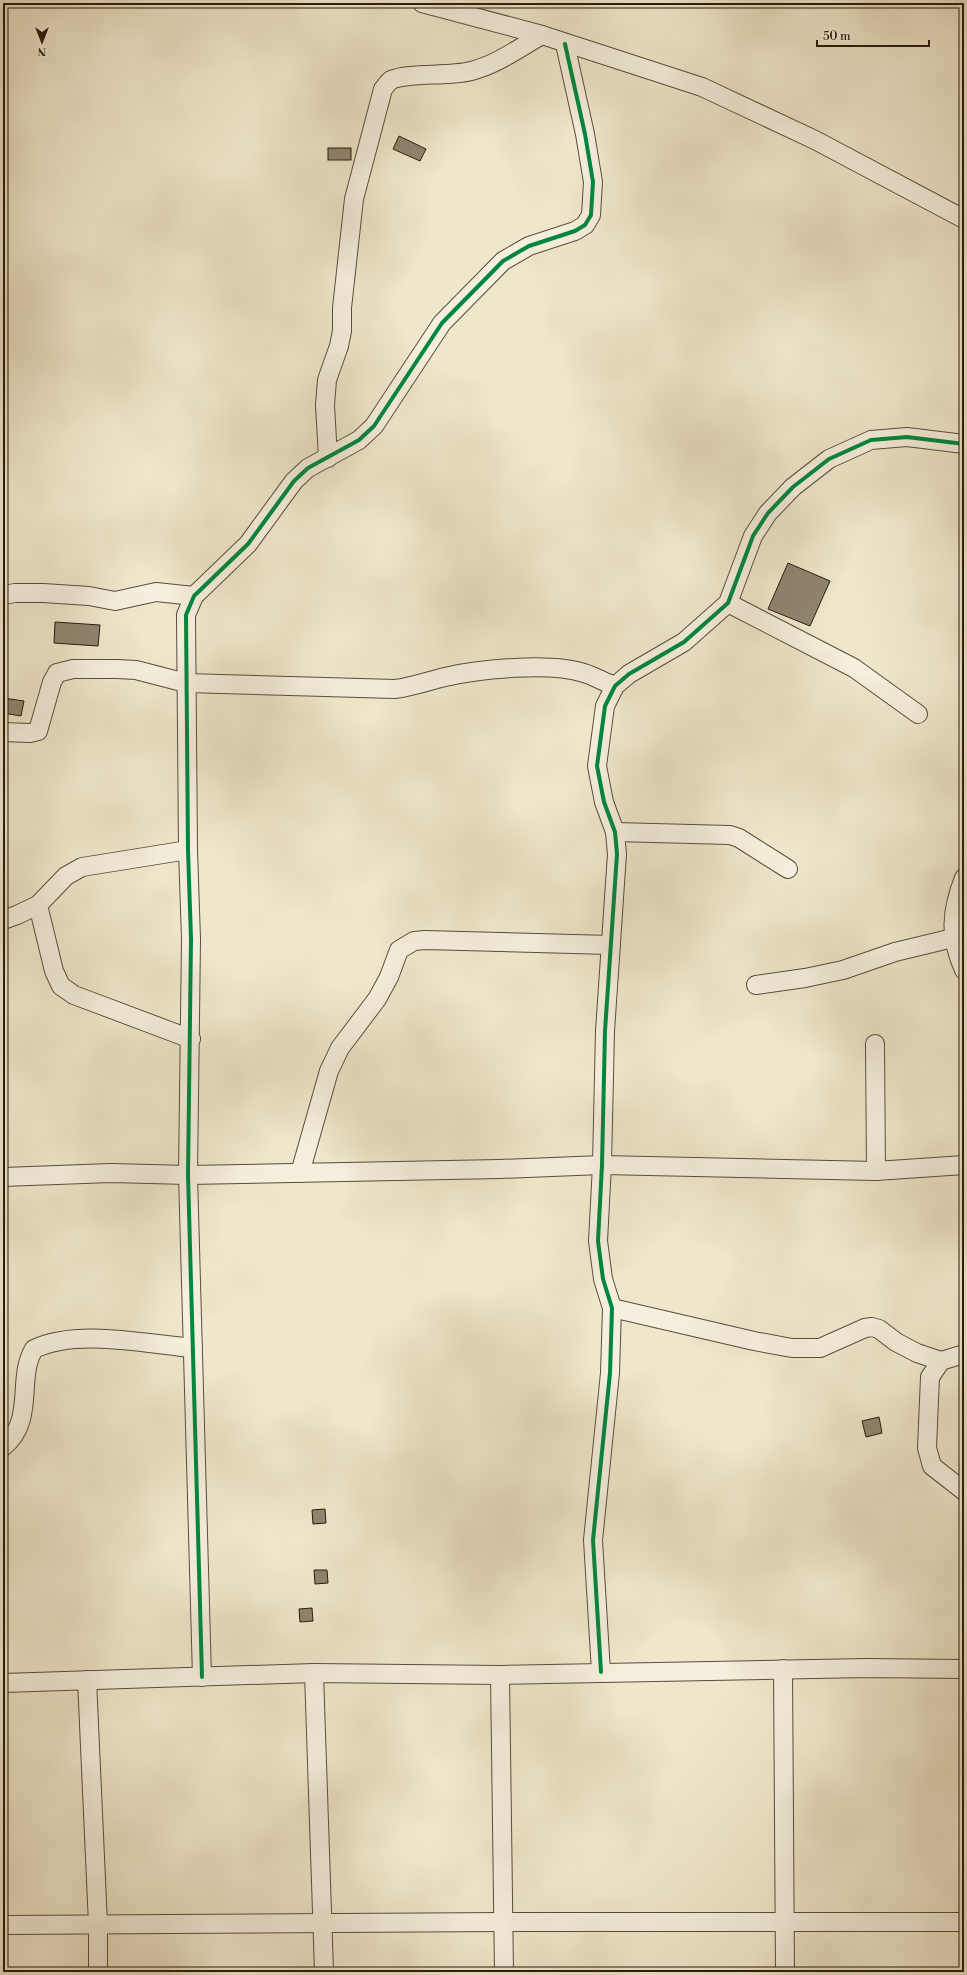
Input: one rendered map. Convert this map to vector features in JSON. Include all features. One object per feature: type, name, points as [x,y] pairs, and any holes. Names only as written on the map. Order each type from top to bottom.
[{"type":"street","points":[[422,3],[542,35],[565,44],[702,87],[815,140],[964,219]]},
{"type":"street","points":[[328,458],[325,405],[327,380],[339,346],[342,331],[342,308],[354,199],[383,89],[390,81],[399,78],[471,71],[496,62],[542,35]]},
{"type":"street","points":[[202,1677],[188,1175],[191,1039],[191,939],[188,850],[186,615],[194,596],[248,544],[294,481],[308,468],[359,440],[374,426],[442,323],[503,261],[529,246],[575,231],[585,225],[591,215],[593,182],[585,134],[565,44]]},
{"type":"street","points":[[601,1672],[593,1540],[610,1373],[612,1308],[603,1279],[598,1240],[602,1165],[605,1031],[617,854],[615,832],[604,802],[597,766],[605,706],[614,686],[629,674],[684,642],[728,603],[753,536],[768,513],[793,486],[829,460],[871,440],[907,437],[964,444]]},
{"type":"street","points":[[3,595],[15,593],[43,593],[89,596],[115,601],[156,592],[194,596]]},
{"type":"street","points":[[728,603],[854,668],[918,714]]},
{"type":"street","points":[[3,732],[30,733],[38,731],[52,682],[57,673],[73,669],[136,670],[186,683],[395,689],[411,687],[446,677],[480,671],[548,667],[583,673],[614,686]]},
{"type":"street","points":[[615,832],[730,835],[739,838],[788,869]]},
{"type":"street","points":[[3,920],[38,905],[66,876],[82,867],[188,850]]},
{"type":"street","points":[[964,878],[956,899],[953,938],[964,970]]},
{"type":"street","points":[[38,905],[54,971],[61,986],[74,995],[191,1039]]},
{"type":"street","points":[[756,985],[805,978],[843,970],[895,952],[953,938]]},
{"type":"street","points":[[300,1173],[329,1071],[340,1048],[377,998],[389,977],[399,950],[414,942],[424,940],[611,945]]},
{"type":"street","points":[[875,1044],[876,1171]]},
{"type":"street","points":[[3,1177],[111,1173],[188,1175],[500,1169],[602,1165],[876,1171],[964,1165]]},
{"type":"street","points":[[612,1308],[754,1341],[792,1348],[820,1348],[865,1328],[872,1327],[879,1329],[896,1342],[917,1353],[941,1361]]},
{"type":"street","points":[[3,1447],[11,1441],[19,1425],[25,1401],[27,1367],[34,1349],[70,1338],[106,1339],[193,1348]]},
{"type":"street","points":[[964,1354],[941,1361],[930,1377],[927,1448],[932,1466],[964,1491]]},
{"type":"street","points":[[3,1683],[314,1673],[500,1675],[783,1669],[964,1668]]},
{"type":"street","points":[[783,1669],[785,1972]]},
{"type":"street","points":[[314,1673],[324,1972]]},
{"type":"street","points":[[500,1675],[504,1972]]},
{"type":"street","points":[[86,1680],[98,1924],[98,1972]]},
{"type":"street","points":[[3,1925],[323,1922],[964,1922]]},
{"type":"building","points":[[399,136],[426,149],[420,161],[393,149]]},
{"type":"building","points":[[328,148],[351,148],[351,160],[328,160]]},
{"type":"building","points":[[788,563],[830,581],[810,626],[768,609]]},
{"type":"building","points":[[55,622],[100,625],[98,646],[54,643]]},
{"type":"building","points":[[3,698],[24,701],[21,716],[3,713]]},
{"type":"building","points":[[879,1417],[882,1433],[866,1437],[862,1421]]},
{"type":"building","points":[[325,1509],[326,1523],[313,1524],[312,1510]]},
{"type":"building","points":[[314,1570],[327,1570],[328,1583],[315,1584]]},
{"type":"building","points":[[312,1608],[313,1621],[300,1622],[299,1609]]},
{"type":"cycle path","points":[[202,1677],[188,1175],[191,939],[188,850],[186,615],[194,596],[248,544],[294,481],[308,468],[359,440],[374,426],[442,323],[503,261],[529,246],[575,231],[585,225],[591,215],[593,182],[585,134],[565,44]]},
{"type":"cycle path","points":[[601,1672],[593,1540],[610,1373],[612,1308],[603,1279],[598,1241],[602,1165],[605,1031],[617,854],[615,832],[604,802],[597,766],[605,706],[615,686],[629,674],[684,642],[728,603],[753,536],[768,513],[793,487],[829,459],[871,440],[907,437],[964,444]]}]
